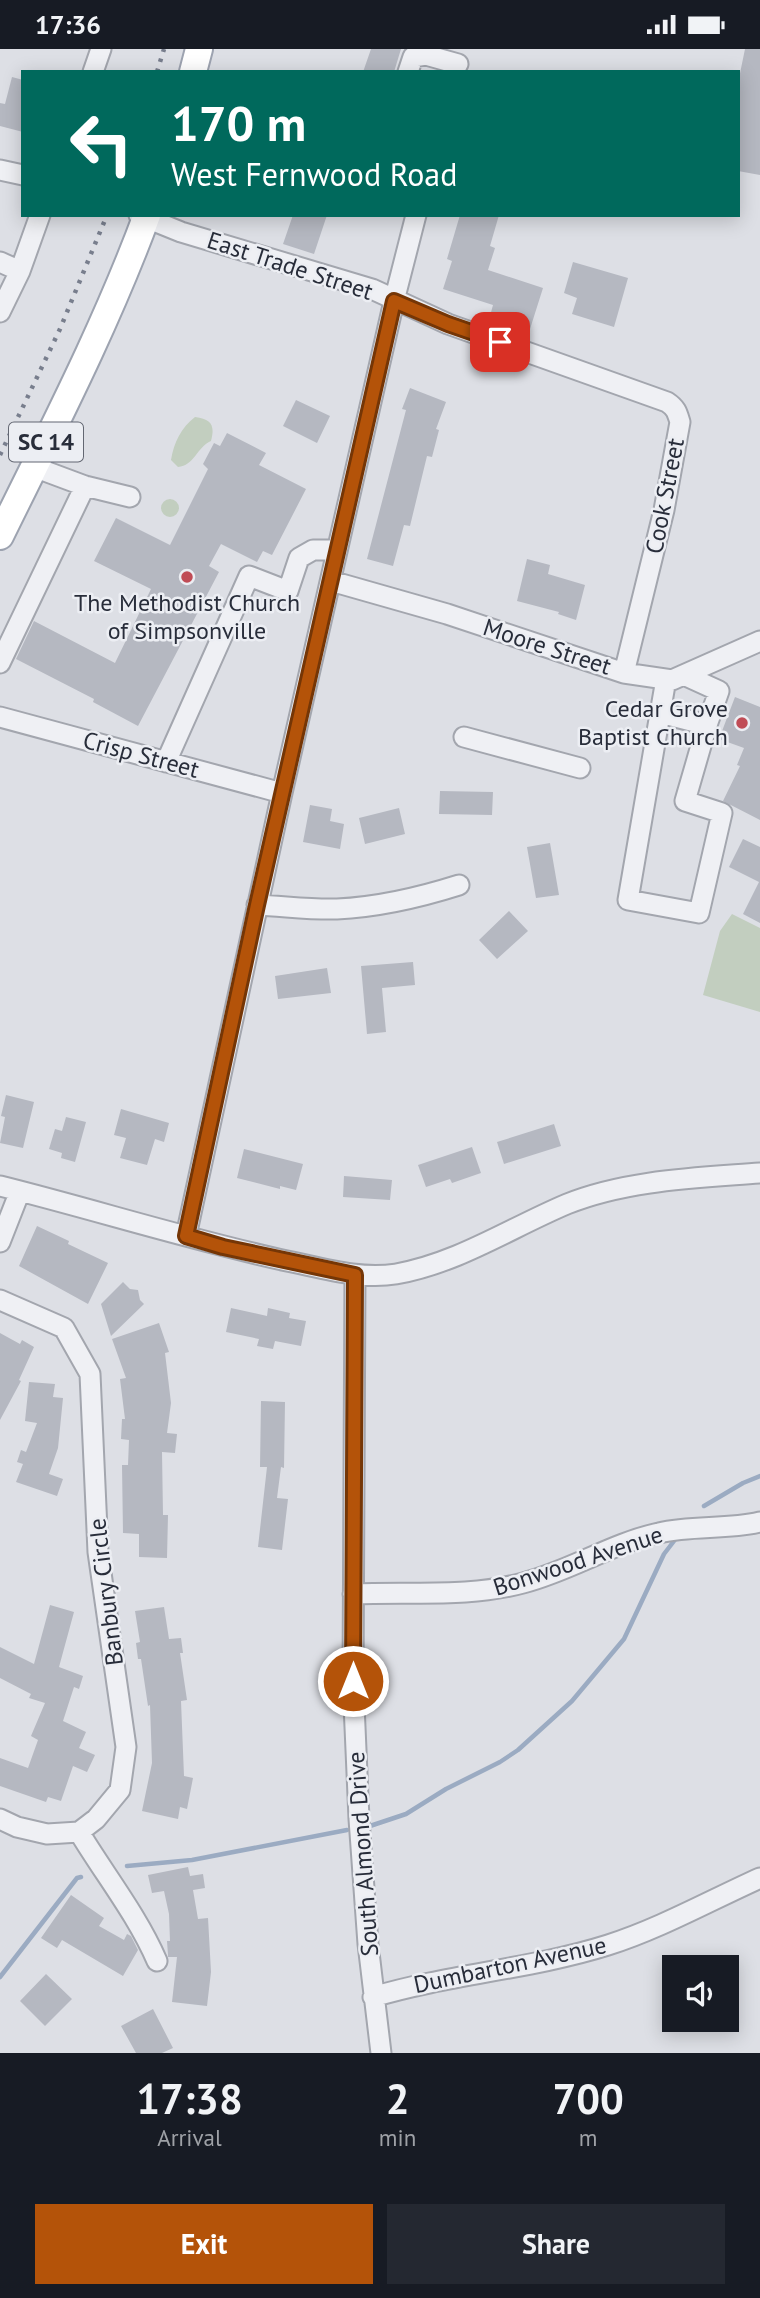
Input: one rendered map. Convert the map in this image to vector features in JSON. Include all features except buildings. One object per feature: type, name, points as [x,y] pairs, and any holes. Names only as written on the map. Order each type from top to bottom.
[{"type":"main road","points":[[193,70],[199,49]]},
{"type":"main road","name":"SC 14","points":[[0,536],[93,348],[122,280],[144,217]]},
{"type":"street","points":[[94,70],[102,49]]},
{"type":"street","points":[[409,70],[413,57],[426,55],[458,61]]},
{"type":"street","points":[[0,170],[21,175]]},
{"type":"street","points":[[0,312],[20,271],[39,217]]},
{"type":"street","name":"East Trade Street","points":[[146,217],[181,232],[372,289],[394,301]]},
{"type":"street","points":[[186,1236],[282,793],[415,217]]},
{"type":"street","points":[[0,262],[20,271]]},
{"type":"street","name":"Cook Street","points":[[394,301],[448,324],[667,402],[677,411],[680,422],[664,510],[624,673]]},
{"type":"street","points":[[34,467],[130,497]]},
{"type":"street","points":[[0,663],[85,485]]},
{"type":"street","points":[[166,762],[249,576],[288,591],[299,558],[313,550],[337,550]]},
{"type":"street","name":"Moore Street","points":[[331,581],[447,614],[624,673],[675,677],[719,691],[707,725]]},
{"type":"street","points":[[660,713],[707,725],[684,801],[722,813],[699,913],[628,900],[660,713],[675,677],[760,641]]},
{"type":"street","name":"Crisp Street","points":[[0,717],[282,793]]},
{"type":"street","points":[[464,737],[580,768]]},
{"type":"street","points":[[257,905],[338,909],[414,899],[458,885]]},
{"type":"street","points":[[0,1187],[223,1247],[355,1275],[395,1274],[436,1263],[480,1247],[567,1204],[595,1195],[689,1178],[760,1173]]},
{"type":"street","points":[[0,1242],[20,1191]]},
{"type":"street","name":"South Almond Drive","points":[[355,1275],[353,1681],[359,1819],[373,1997],[381,2053]]},
{"type":"street","name":"Banbury Circle","points":[[0,1300],[64,1328],[90,1374],[98,1552],[125,1747],[120,1790],[96,1819],[79,1832]]},
{"type":"street","name":"Bonwood Avenue","points":[[353,1594],[497,1590],[556,1573],[655,1533],[737,1527],[760,1522]]},
{"type":"street","points":[[0,1819],[18,1827],[47,1834],[79,1832],[111,1885],[143,1930],[158,1961]]},
{"type":"street","name":"Dumbarton Avenue","points":[[373,1997],[415,1985],[547,1960],[609,1945],[760,1878]]},
{"type":"green space","points":[[195,417],[205,419],[211,424],[211,441],[202,447],[192,460],[178,467],[171,460],[174,447],[182,431]]},
{"type":"green space","points":[[166,499],[174,499],[179,508],[177,515],[166,517],[161,512],[161,504]]},
{"type":"green space","points":[[732,914],[760,928],[760,1012],[703,995],[720,931]]},
{"type":"waterway","points":[[704,1506],[760,1476]]},
{"type":"waterway","points":[[367,1827],[406,1814],[446,1789],[500,1762],[518,1750],[572,1701],[624,1639],[664,1554],[674,1541]]},
{"type":"waterway","points":[[127,1866],[192,1860],[347,1830]]},
{"type":"waterway","points":[[0,1977],[77,1878],[81,1877]]},
{"type":"railway","points":[[158,70],[164,49]]},
{"type":"railway","points":[[0,455],[60,329],[106,217]]},
{"type":"place","name":"The Methodist Church of Simpsonville","points":[[187,577]]},
{"type":"place","name":"Cedar Grove Baptist Church","points":[[742,723]]},
{"type":"route","points":[[353,1681],[355,1275],[223,1247],[186,1236],[257,905],[394,301],[500,342]]}]
